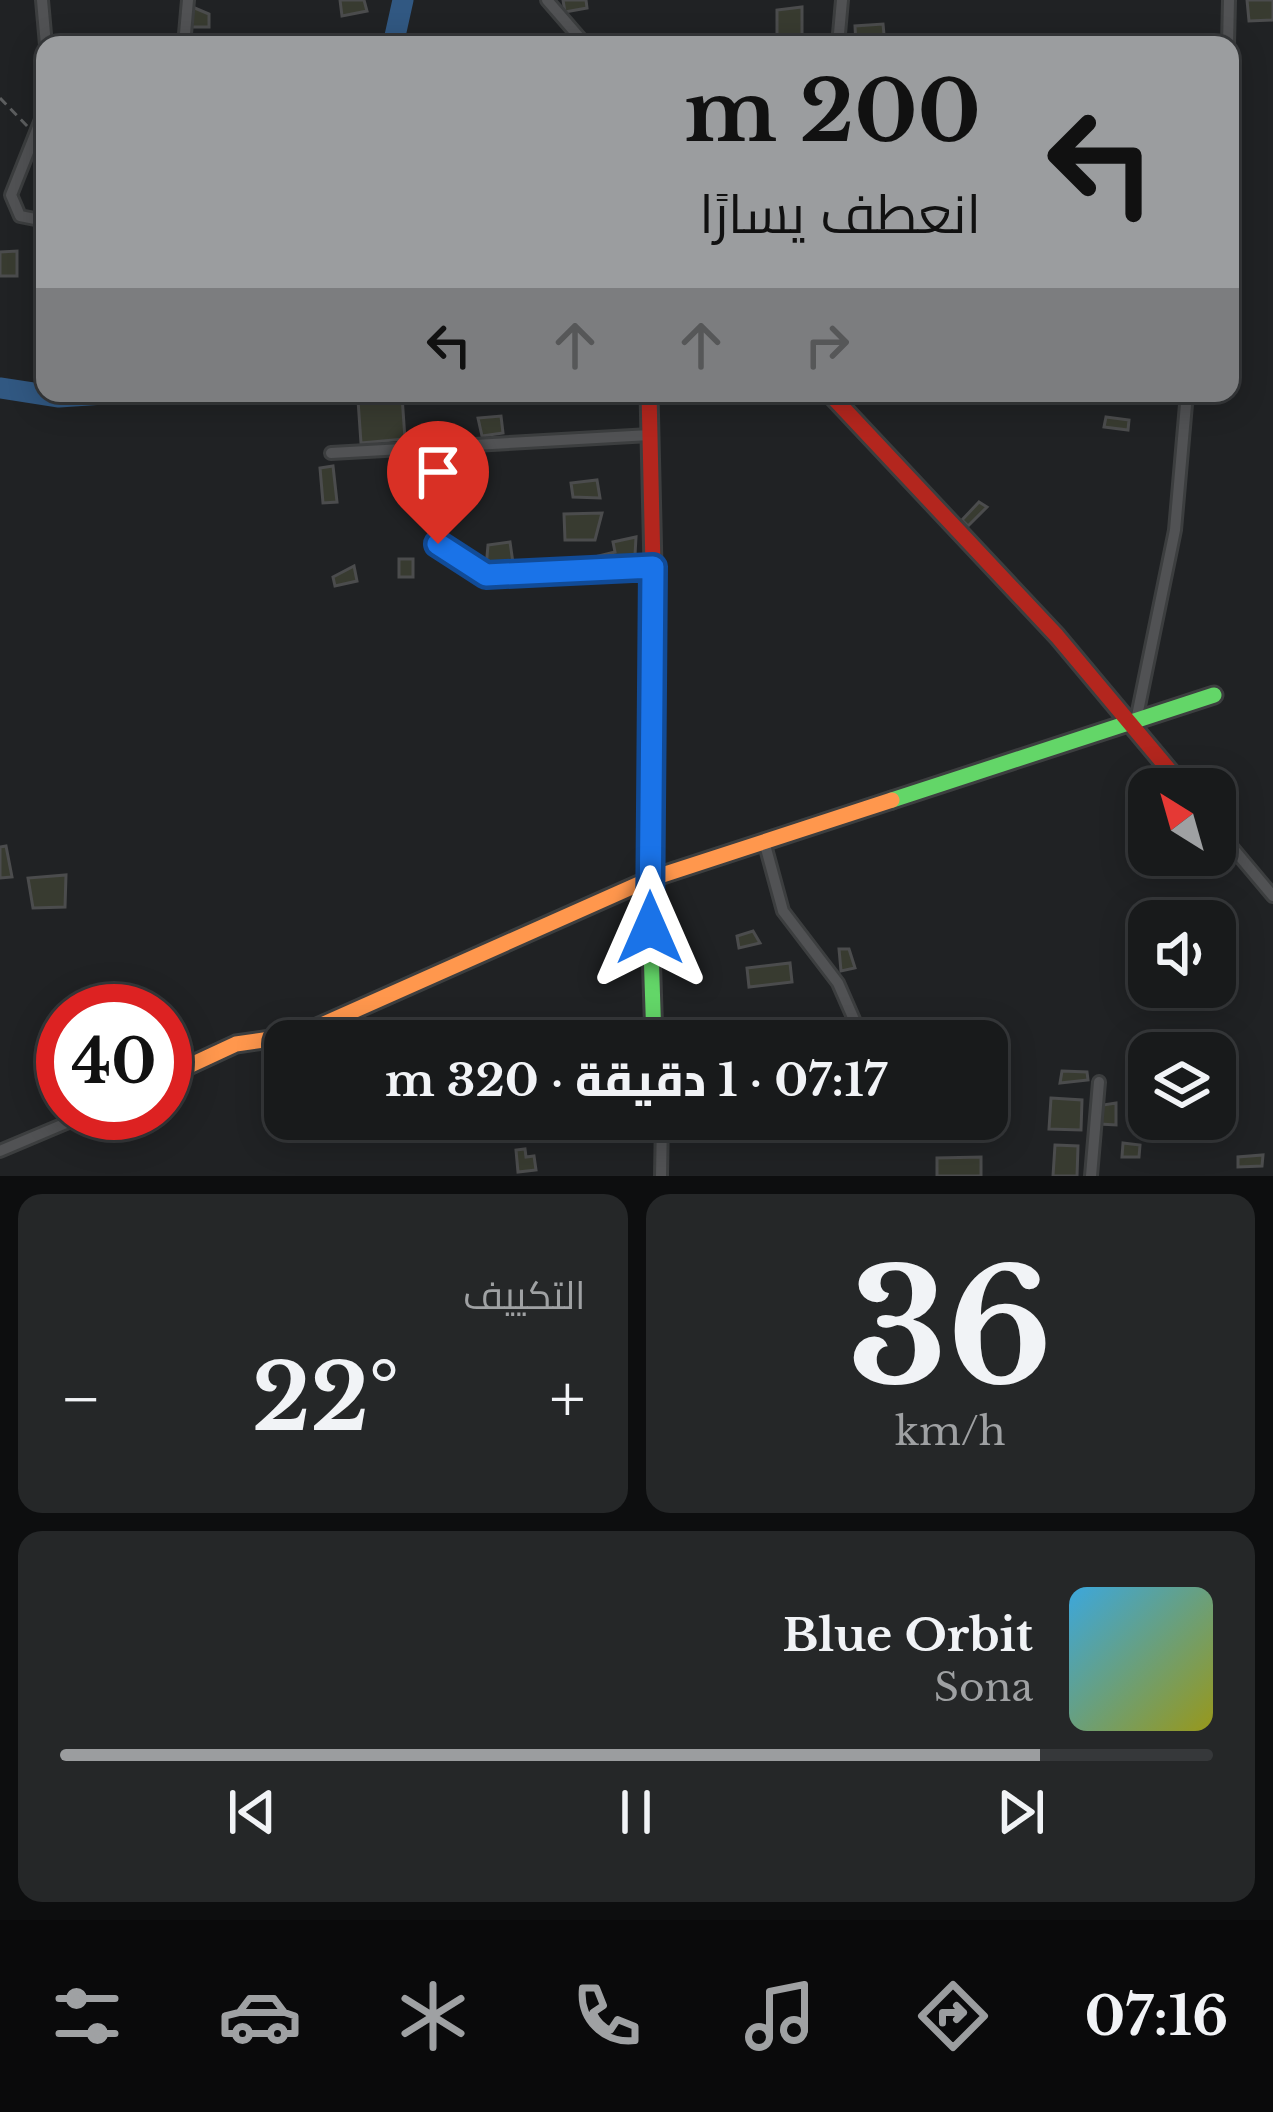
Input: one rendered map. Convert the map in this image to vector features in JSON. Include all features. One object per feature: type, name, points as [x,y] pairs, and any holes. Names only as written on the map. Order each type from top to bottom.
[{"type":"street","points":[[42,0],[45,36]]},
{"type":"street","points":[[185,36],[188,0]]},
{"type":"street","points":[[547,0],[578,36]]},
{"type":"street","points":[[839,36],[842,0]]},
{"type":"street","points":[[1228,36],[1229,0]]},
{"type":"street","points":[[36,135],[12,203],[25,219],[36,220]]},
{"type":"street","points":[[649,402],[653,1020]]},
{"type":"street","points":[[839,402],[905,466],[1136,724],[1169,768]]},
{"type":"street","points":[[1136,724],[1174,530],[1186,402]]},
{"type":"street","points":[[331,453],[650,435]]},
{"type":"street","points":[[438,544],[486,575],[653,567]]},
{"type":"street","points":[[192,1064],[236,1044],[299,1035],[650,879],[1214,695]]},
{"type":"street","points":[[764,841],[783,911],[838,983],[854,1020]]},
{"type":"street","points":[[1236,852],[1273,896]]},
{"type":"street","points":[[1091,1176],[1099,1082]]},
{"type":"street","points":[[0,1151],[36,1136]]},
{"type":"street","points":[[662,1140],[662,1176]]},
{"type":"path","points":[[0,98],[36,131]]},
{"type":"building","points":[[340,0],[364,0],[367,11],[342,16]]},
{"type":"building","points":[[563,0],[586,0],[587,8],[565,12]]},
{"type":"building","points":[[1247,0],[1273,0],[1273,20],[1249,21]]},
{"type":"building","points":[[190,6],[209,14],[209,27],[190,27]]},
{"type":"building","points":[[802,7],[802,36],[777,36],[777,10]]},
{"type":"building","points":[[883,24],[884,36],[856,36],[855,26]]},
{"type":"building","points":[[17,251],[17,276],[0,276],[0,252]]},
{"type":"building","points":[[358,402],[402,402],[405,439],[361,443]]},
{"type":"building","points":[[501,416],[503,433],[482,436],[478,418]]},
{"type":"building","points":[[1106,417],[1129,420],[1128,430],[1104,427]]},
{"type":"building","points":[[333,466],[337,502],[323,503],[320,468]]},
{"type":"building","points":[[402,470],[458,475],[455,505],[399,499]]},
{"type":"building","points":[[597,480],[600,498],[573,497],[571,483]]},
{"type":"building","points":[[979,502],[987,507],[968,526],[962,520]]},
{"type":"building","points":[[602,513],[595,540],[565,540],[564,514]]},
{"type":"building","points":[[636,537],[635,555],[600,563],[598,556],[615,552],[613,542]]},
{"type":"building","points":[[510,542],[513,563],[486,568],[488,545]]},
{"type":"building","points":[[399,559],[413,559],[413,577],[399,577]]},
{"type":"building","points":[[354,566],[357,581],[335,586],[333,577]]},
{"type":"building","points":[[6,846],[12,877],[0,878],[0,847]]},
{"type":"building","points":[[66,875],[65,907],[33,908],[28,878]]},
{"type":"building","points":[[753,931],[760,943],[739,948],[737,936]]},
{"type":"building","points":[[839,949],[849,949],[855,968],[841,971]]},
{"type":"building","points":[[790,963],[792,982],[749,987],[747,968]]},
{"type":"building","points":[[1062,1071],[1087,1072],[1088,1080],[1060,1083]]},
{"type":"building","points":[[1051,1098],[1082,1100],[1081,1130],[1049,1129]]},
{"type":"building","points":[[1116,1103],[1116,1125],[1100,1124],[1103,1105]]},
{"type":"building","points":[[1123,1143],[1140,1145],[1139,1157],[1122,1157]]},
{"type":"building","points":[[1055,1145],[1078,1146],[1077,1176],[1053,1176]]},
{"type":"building","points":[[525,1149],[526,1157],[534,1156],[536,1170],[518,1172],[516,1150]]},
{"type":"building","points":[[1263,1155],[1262,1166],[1238,1167],[1238,1157]]},
{"type":"building","points":[[981,1157],[981,1176],[937,1176],[937,1158]]},
{"type":"waterway","points":[[395,36],[403,0]]},
{"type":"waterway","points":[[0,388],[36,393]]},
{"type":"traffic: fast","points":[[892,800],[1214,695]]},
{"type":"traffic: fast","points":[[648,856],[653,1020]]},
{"type":"traffic: slow","points":[[192,1064],[236,1044],[299,1035],[650,879],[892,800]]},
{"type":"traffic: jam","points":[[648,856],[653,567],[649,402]]},
{"type":"traffic: jam","points":[[837,402],[1057,636],[1167,768]]},
{"type":"route","points":[[438,544],[472,571],[486,575],[653,567],[647,808],[650,928]]}]
